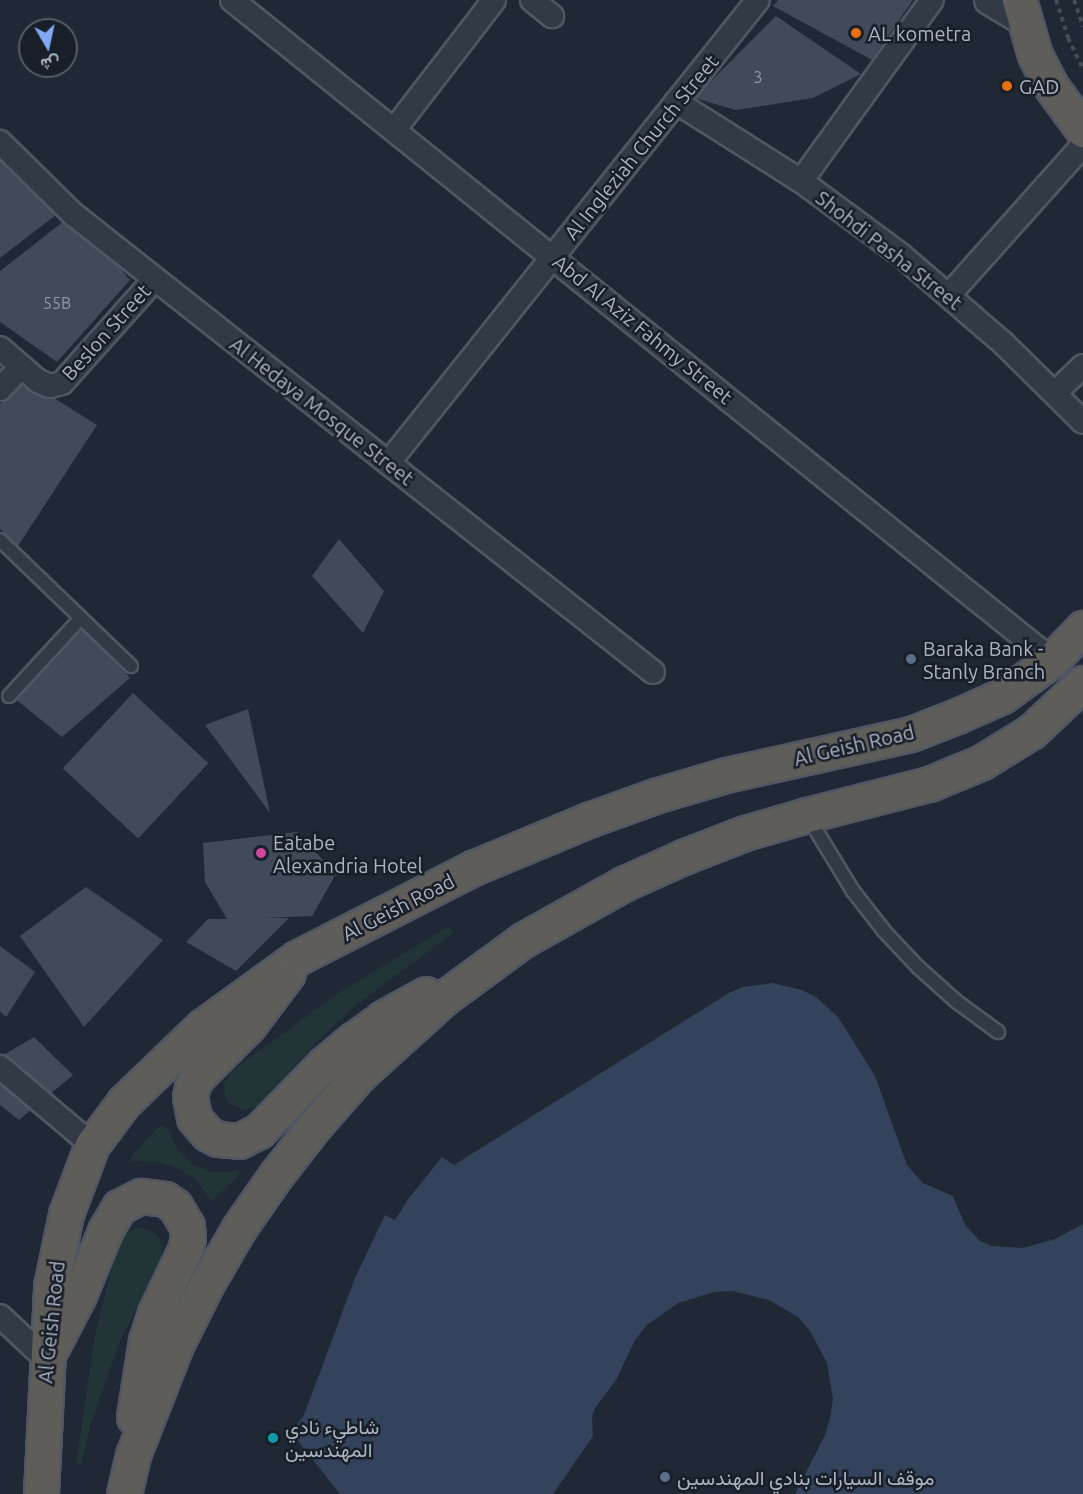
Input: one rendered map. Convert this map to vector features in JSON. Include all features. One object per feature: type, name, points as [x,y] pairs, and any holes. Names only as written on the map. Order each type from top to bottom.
[{"type":"highway","points":[[1022,11],[1050,85],[1083,130]]},
{"type":"highway","name":"Al Geish Road","points":[[41,1494],[45,1359],[51,1286],[66,1214],[92,1145],[124,1102],[162,1062],[246,992],[297,958],[473,868],[591,819],[726,775],[911,734],[1002,696],[1052,660],[1083,628]]},
{"type":"highway","points":[[124,1494],[133,1455],[177,1343],[206,1285],[239,1228],[276,1175],[316,1124],[359,1075],[406,1030],[483,968],[523,940],[623,884],[734,837],[807,815],[928,784],[982,762],[1032,730],[1083,683]]},
{"type":"highway","points":[[297,958],[267,1004],[197,1077],[192,1087],[190,1097],[194,1118],[208,1134],[218,1139],[239,1141],[250,1138],[324,1064],[353,1040],[415,999],[483,968]]},
{"type":"highway","points":[[45,1359],[79,1295],[106,1229],[120,1207],[141,1196],[159,1198],[175,1206],[187,1226],[186,1250],[155,1313],[146,1340],[135,1397],[133,1455]]},
{"type":"street","name":"Abd Al Aziz Fahmy Street","points":[[232,0],[553,256],[1052,660]]},
{"type":"street","points":[[393,130],[494,0]]},
{"type":"street","points":[[532,0],[552,16]]},
{"type":"street","name":"Al Ingleziah Church Street","points":[[389,462],[758,0]]},
{"type":"street","points":[[801,181],[932,0]]},
{"type":"street","points":[[989,0],[1022,11]]},
{"type":"street","name":"Shohdi Pasha Street","points":[[676,102],[801,181],[949,295],[1083,422]]},
{"type":"street","name":"Al Hedaya Mosque Street","points":[[0,142],[73,214],[154,280],[389,462],[653,672]]},
{"type":"street","points":[[949,295],[1083,146]]},
{"type":"street","name":"Beslon Street","points":[[0,348],[44,384],[62,383],[154,280]]},
{"type":"street","points":[[1055,393],[1083,366]]},
{"type":"street","points":[[0,389],[21,367]]},
{"type":"street","points":[[0,1067],[92,1145]]},
{"type":"street","points":[[0,1316],[45,1359]]},
{"type":"lane","points":[[0,540],[131,666]]},
{"type":"lane","points":[[9,696],[81,618]]},
{"type":"lane","points":[[807,815],[853,891],[884,931],[918,968],[998,1032]]},
{"type":"path","points":[[1056,0],[1068,38],[1083,69]]},
{"type":"path","points":[[1074,0],[1083,26]]},
{"type":"shaded area","points":[[449,926],[453,933],[356,1005],[323,1036],[257,1107],[243,1110],[230,1104],[225,1098],[224,1083],[232,1071],[337,994]]},
{"type":"shaded area","points":[[158,1127],[168,1129],[178,1150],[193,1165],[213,1172],[238,1171],[239,1175],[212,1201],[197,1181],[178,1168],[157,1162],[131,1161],[131,1157]]},
{"type":"shaded area","points":[[139,1227],[155,1233],[160,1239],[162,1256],[120,1341],[91,1423],[81,1464],[76,1464],[95,1335],[118,1242],[123,1234]]},
{"type":"water","points":[[773,983],[802,990],[816,997],[838,1017],[875,1076],[907,1165],[923,1183],[953,1196],[965,1225],[980,1241],[991,1246],[1023,1248],[1055,1239],[1083,1224],[1083,1494],[795,1494],[825,1435],[830,1418],[833,1399],[827,1363],[810,1331],[798,1317],[769,1300],[733,1291],[714,1292],[678,1303],[647,1325],[635,1340],[616,1380],[595,1408],[592,1417],[593,1436],[553,1494],[340,1494],[291,1432],[304,1415],[355,1278],[385,1215],[395,1220],[409,1198],[442,1157],[454,1165],[729,993],[743,987]]},
{"type":"building","name":"AL kometra","points":[[778,0],[913,0],[872,60],[773,6]]},
{"type":"building","points":[[776,16],[861,74],[813,98],[736,110],[694,98]]},
{"type":"building","points":[[3,144],[56,215],[0,258],[0,147]]},
{"type":"building","points":[[73,214],[130,280],[57,362],[0,322],[0,271]]},
{"type":"building","points":[[24,379],[97,425],[18,546],[0,529],[0,404]]},
{"type":"building","points":[[339,539],[384,591],[363,633],[312,576]]},
{"type":"building","points":[[82,629],[130,678],[62,737],[13,697]]},
{"type":"building","points":[[133,693],[208,763],[138,839],[63,768]]},
{"type":"building","points":[[248,709],[270,813],[205,725]]},
{"type":"building","points":[[297,832],[336,874],[312,916],[265,918],[289,918],[236,971],[186,942],[208,919],[227,919],[205,882],[203,843]]},
{"type":"building","points":[[86,887],[163,940],[84,1027],[20,936]]},
{"type":"building","points":[[0,946],[35,972],[6,1017],[0,1011]]},
{"type":"building","points":[[34,1037],[73,1075],[19,1120],[0,1105],[0,1057]]},
{"type":"place","name":"AL kometra","points":[[856,33]]},
{"type":"place","name":"GAD","points":[[1007,86]]},
{"type":"place","name":"Baraka Bank - Stanly Branch","points":[[911,659]]},
{"type":"place","name":"Eatabe Alexandria Hotel","points":[[261,853]]},
{"type":"place","name":"شاطيء نادي المهندسين","points":[[273,1438]]},
{"type":"place","name":"موقف السيارات بنادي المهندسين","points":[[665,1477]]}]
